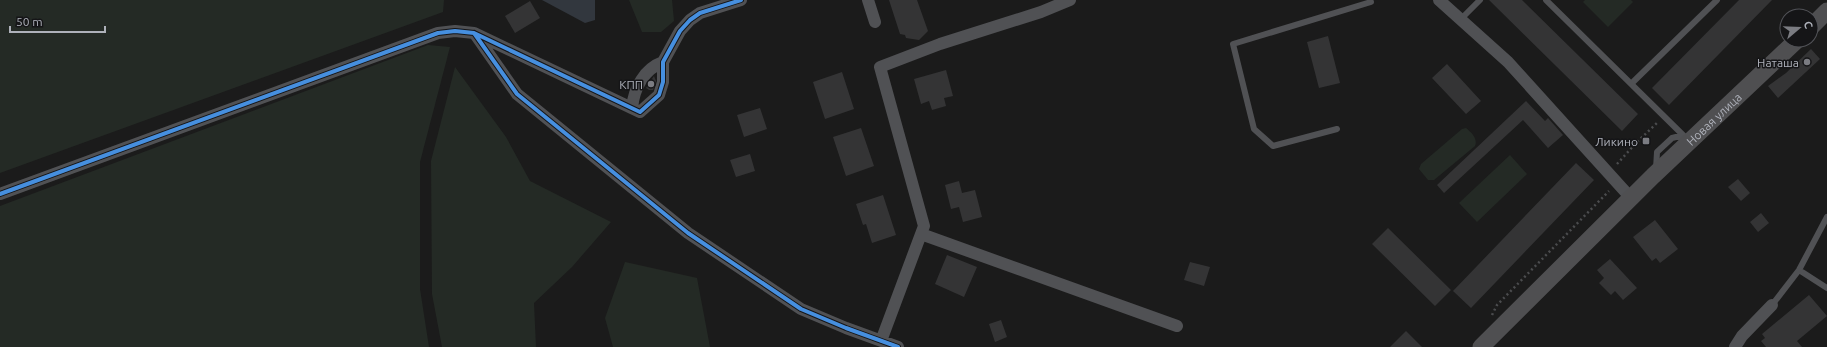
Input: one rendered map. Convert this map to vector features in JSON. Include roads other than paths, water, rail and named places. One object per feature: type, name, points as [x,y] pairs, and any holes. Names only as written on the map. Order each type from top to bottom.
[{"type":"street","points":[[636,110],[659,95],[664,82],[663,62],[680,31],[690,20],[700,13],[741,0]]},
{"type":"street","points":[[868,0],[875,22]]},
{"type":"street","points":[[881,341],[924,226],[880,68],[940,44],[1041,12],[1070,0]]},
{"type":"street","points":[[1439,0],[1508,62],[1631,198]]},
{"type":"street","points":[[0,194],[438,33],[455,31],[474,33],[636,110]]},
{"type":"street","points":[[474,33],[517,94],[688,233],[801,309],[898,347]]},
{"type":"street","name":"Новая улица","points":[[1481,347],[1653,176],[1692,135],[1788,48]]},
{"type":"street","points":[[636,110],[635,92],[640,82],[652,68],[663,62]]},
{"type":"street","points":[[921,234],[1177,326]]},
{"type":"street","points":[[1735,347],[1742,336],[1772,305]]},
{"type":"lane","points":[[1461,19],[1480,0]]},
{"type":"lane","points":[[1631,84],[1716,0]]},
{"type":"lane","points":[[1548,1],[1664,116],[1692,135]]},
{"type":"lane","points":[[1337,129],[1273,146],[1254,129],[1232,44],[1371,2]]},
{"type":"lane","points":[[1772,305],[1799,270],[1827,217]]},
{"type":"lane","points":[[1799,270],[1827,288]]},
{"type":"place","name":"Наташа","points":[[1807,62]]},
{"type":"place","name":"КПП","points":[[651,84]]},
{"type":"place","name":"Ликино","points":[[1646,141]]}]
